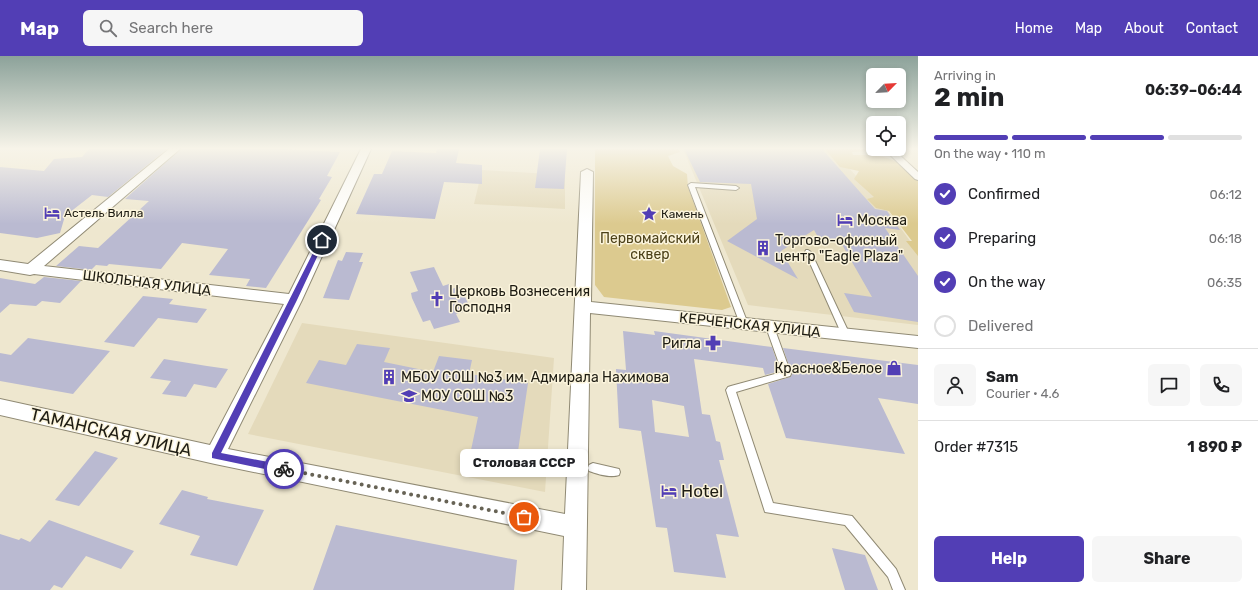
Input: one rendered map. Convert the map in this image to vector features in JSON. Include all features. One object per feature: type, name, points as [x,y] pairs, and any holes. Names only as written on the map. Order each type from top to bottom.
[{"type":"street","points":[[30,270],[145,174]]},
{"type":"street","points":[[215,455],[294,300],[354,174]]},
{"type":"street","points":[[574,590],[587,174]]},
{"type":"street","name":"ШКОЛЬНАЯ УЛИЦА","points":[[0,265],[30,270],[294,300]]},
{"type":"street","name":"КЕРЧЕНСКАЯ УЛИЦА","points":[[582,307],[918,342]]},
{"type":"street","name":"ТАМАНСКАЯ УЛИЦА","points":[[0,407],[215,455],[575,527]]},
{"type":"lane","points":[[736,188],[691,185],[744,324]]},
{"type":"lane","points":[[808,252],[846,334]]},
{"type":"lane","points":[[770,327],[787,374],[731,390],[769,508],[848,520],[892,573],[899,590]]},
{"type":"lane","points":[[593,468],[614,472]]},
{"type":"shaded area","points":[[481,174],[565,175],[565,209],[474,204]]},
{"type":"shaded area","points":[[693,174],[854,174],[886,208],[918,252],[918,325],[748,305]]},
{"type":"shaded area","name":"МОУ СОШ №3","points":[[302,323],[554,358],[545,492],[248,434]]},
{"type":"green space","name":"Первомайский сквер","points":[[595,174],[687,174],[688,187],[731,307],[722,310],[604,297],[595,285]]},
{"type":"green space","points":[[857,174],[918,175],[918,256],[906,241],[912,241],[889,211],[876,208],[867,199],[874,197],[854,179]]},
{"type":"building","points":[[0,174],[136,174],[108,197],[92,195],[65,216],[60,233],[37,238],[0,233]]},
{"type":"building","points":[[153,174],[328,174],[327,176],[332,177],[319,199],[321,200],[266,288],[246,286],[250,279],[209,275],[228,249],[182,243],[161,269],[109,264],[107,266],[96,265],[91,270],[56,266],[79,246],[98,248],[149,201],[125,199]]},
{"type":"building","points":[[374,174],[482,174],[482,184],[444,182],[435,219],[356,214]]},
{"type":"building","points":[[537,174],[565,174],[564,189],[535,188]]},
{"type":"building","points":[[696,174],[844,174],[875,209],[887,211],[900,230],[885,228],[918,276],[918,322],[854,312],[844,293],[872,297],[840,241],[819,239],[814,230],[781,251],[798,279],[727,241],[757,219],[751,184],[700,182]]},
{"type":"building","points":[[346,252],[363,253],[359,262],[363,262],[349,300],[323,298],[338,260],[342,261]]},
{"type":"building","name":"Церковь Вознесения Господня","points":[[434,267],[443,286],[449,284],[451,289],[460,287],[469,305],[460,307],[463,312],[456,314],[460,322],[434,329],[430,320],[423,322],[412,298],[411,293],[418,291],[410,272]]},
{"type":"building","points":[[44,277],[81,281],[60,303],[42,301],[36,306],[10,304],[0,313],[0,278],[35,284]]},
{"type":"building","points":[[143,296],[173,299],[169,304],[207,309],[197,323],[158,318],[134,347],[104,342]]},
{"type":"building","points":[[623,331],[655,335],[654,331],[772,347],[780,371],[765,375],[763,368],[694,359],[702,414],[710,415],[716,441],[720,442],[724,460],[719,460],[739,537],[716,534],[726,578],[674,572],[667,528],[656,527],[641,431],[619,428],[616,369],[626,370]],"holes":[[[652,400],[684,406],[689,437],[655,432]]]},
{"type":"building","points":[[28,338],[110,351],[73,394],[0,381],[0,353],[11,355]]},
{"type":"building","points":[[357,344],[390,348],[384,362],[433,372],[439,356],[472,360],[469,374],[528,383],[517,458],[471,450],[478,417],[306,383],[319,360],[346,365]]},
{"type":"building","points":[[783,348],[918,365],[918,404],[878,398],[905,454],[786,438],[768,384],[792,375]]},
{"type":"building","points":[[164,359],[228,369],[216,388],[194,384],[186,397],[162,394],[171,381],[150,378]]},
{"type":"building","points":[[95,451],[118,458],[79,506],[55,500]]},
{"type":"building","points":[[182,490],[208,497],[207,499],[264,510],[237,566],[190,555],[200,536],[159,524]]},
{"type":"building","points":[[49,520],[134,551],[121,569],[86,556],[62,588],[54,585],[50,590],[0,590],[0,534],[19,540],[21,538],[30,542]]},
{"type":"building","points":[[336,525],[517,560],[514,590],[313,590]]},
{"type":"building","points":[[832,548],[865,555],[878,590],[845,590]]},
{"type":"way so far","points":[[284,469],[524,517]]},
{"type":"place","name":"Астель Вилла","points":[[52,213]]},
{"type":"place","name":"Камень","points":[[649,214]]},
{"type":"place","name":"Москва","points":[[845,220]]},
{"type":"place","name":"Торгово-офисный центр \"Eagle Plaza\"","points":[[763,248]]},
{"type":"place","name":"Церковь Вознесения Господня","points":[[437,299]]},
{"type":"place","name":"Ригла","points":[[713,343]]},
{"type":"place","name":"Красное&Белое","points":[[894,368]]},
{"type":"place","name":"МБОУ СОШ №3 им. Адмирала Нахимова","points":[[389,377]]},
{"type":"place","name":"МОУ СОШ №3","points":[[409,396]]},
{"type":"place","name":"Hotel","points":[[669,491]]},
{"type":"place","name":"Столовая СССР","points":[[524,517]]},
{"type":"route","points":[[284,469],[215,455],[294,300],[322,240]]}]
